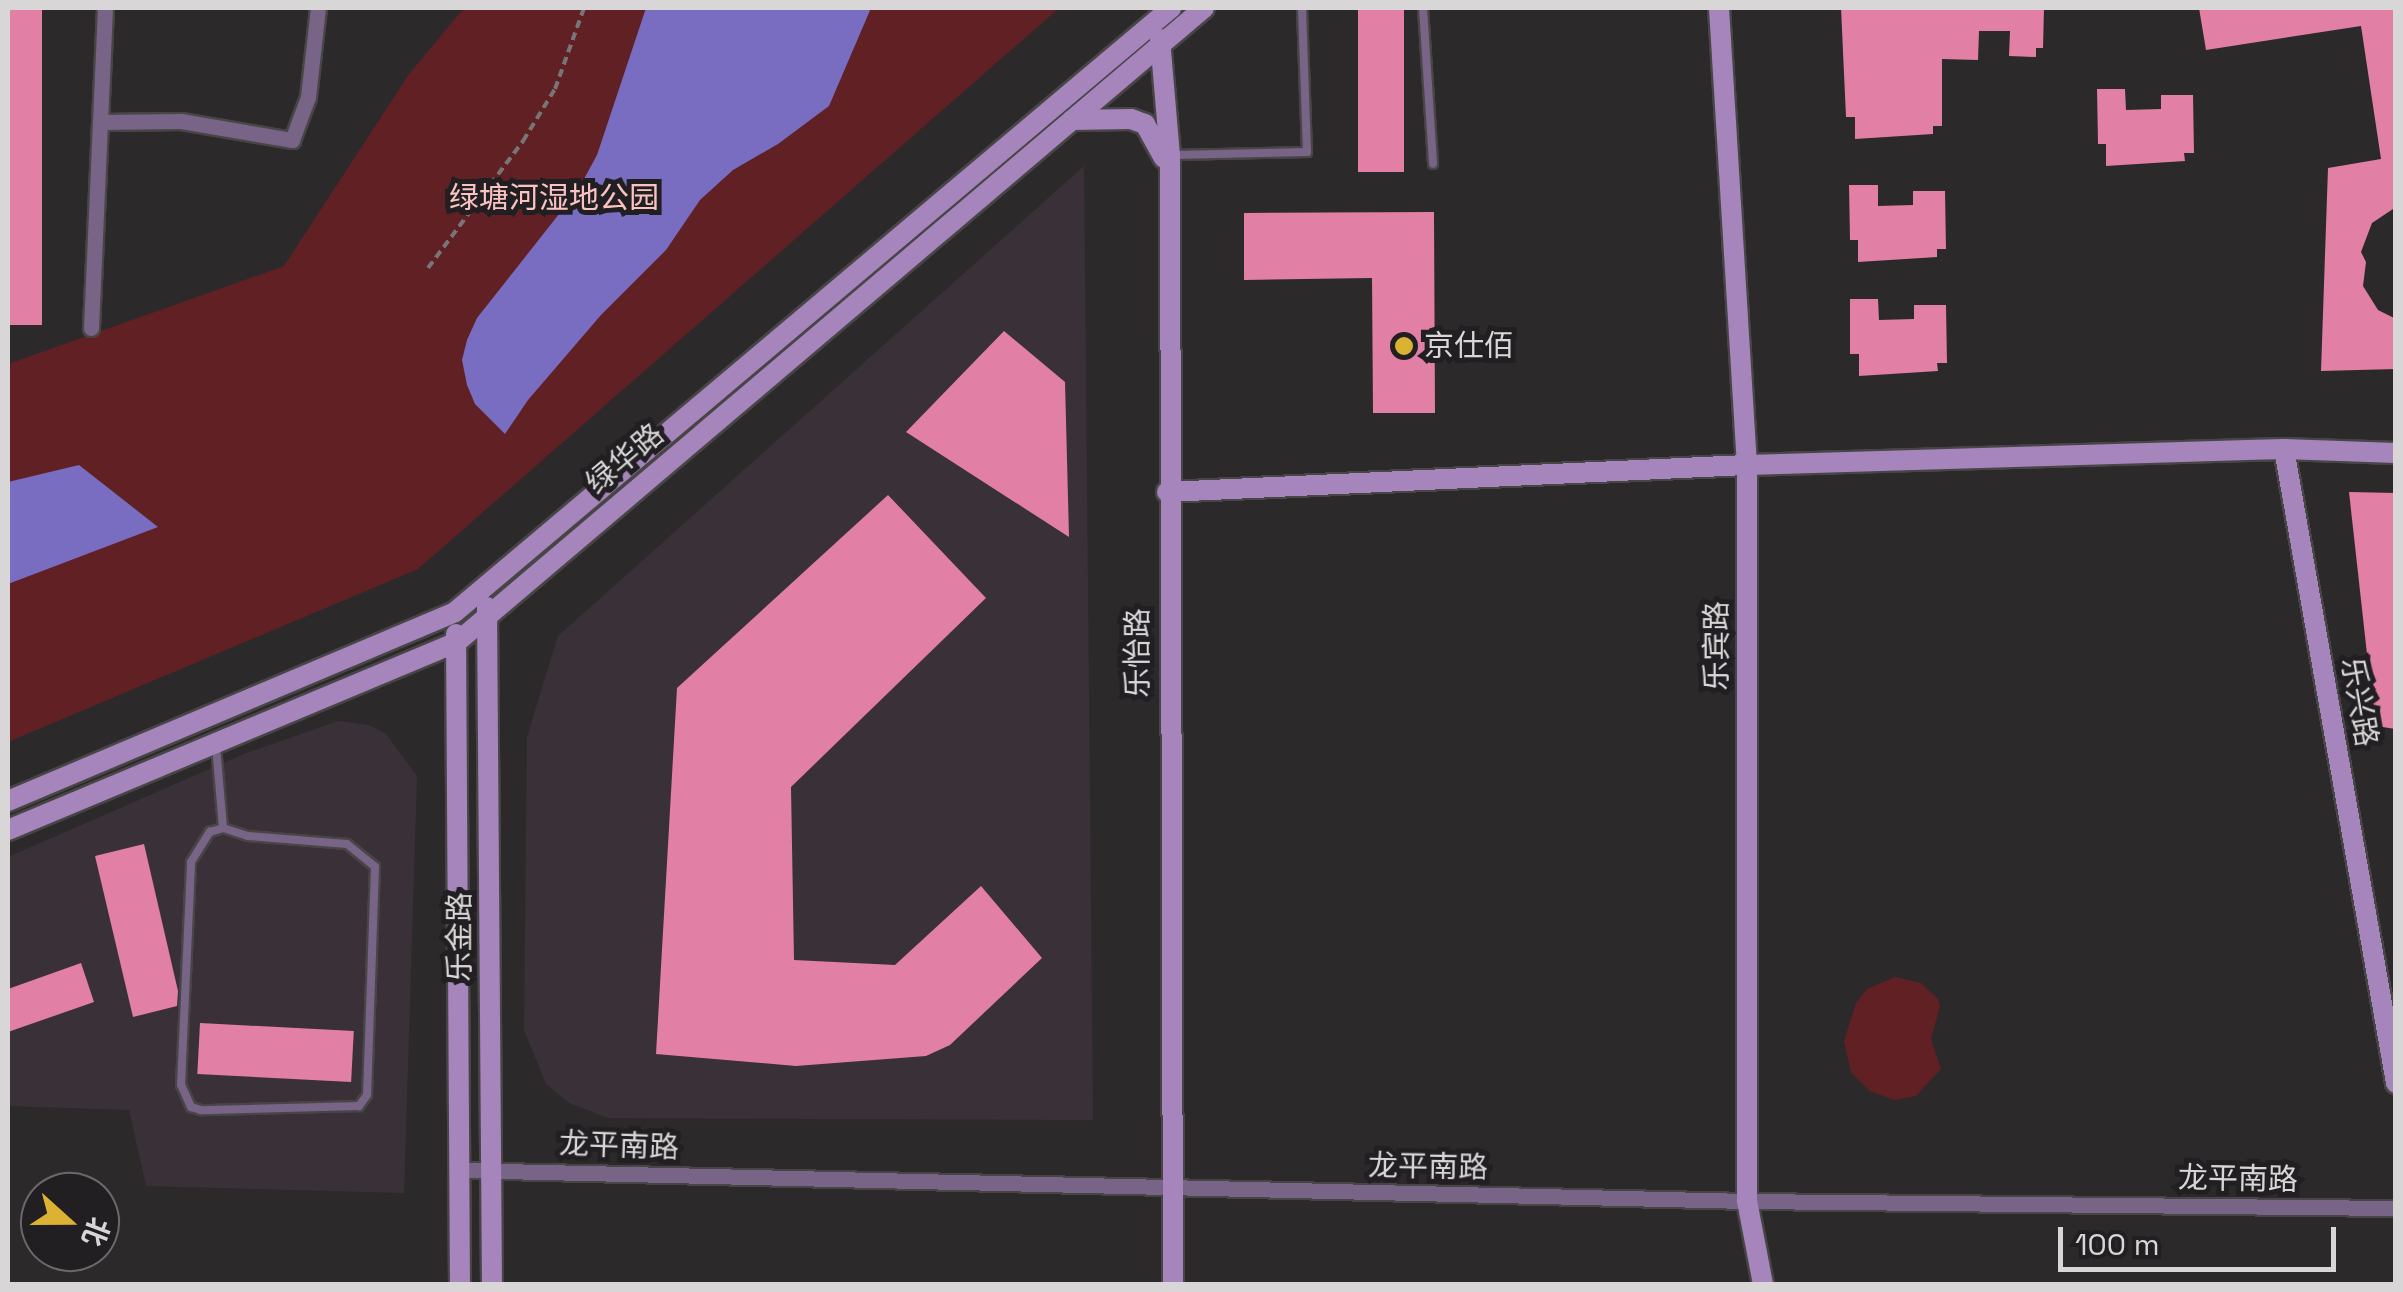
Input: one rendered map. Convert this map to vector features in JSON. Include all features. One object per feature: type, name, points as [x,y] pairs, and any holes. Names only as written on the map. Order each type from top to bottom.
[{"type":"main road","name":"绿华路","points":[[8,801],[455,612],[486,590],[1171,8]]},
{"type":"main road","name":"绿华路","points":[[8,830],[456,643],[1204,8]]},
{"type":"main road","name":"乐宾路","points":[[1719,8],[1747,464],[1747,1201],[1763,1284]]},
{"type":"main road","points":[[1151,25],[1164,44]]},
{"type":"main road","name":"乐怡路","points":[[1164,44],[1170,164],[1167,492],[1173,1284]]},
{"type":"main road","points":[[1072,120],[1131,119],[1145,124],[1170,164]]},
{"type":"main road","points":[[1167,492],[1747,464],[2284,449],[2396,453]]},
{"type":"main road","name":"乐兴路","points":[[2284,449],[2396,1083]]},
{"type":"main road","name":"乐金路","points":[[486,590],[492,1284]]},
{"type":"main road","name":"乐金路","points":[[455,612],[460,1284]]},
{"type":"street","points":[[91,328],[106,8]]},
{"type":"street","points":[[100,122],[181,121],[292,140],[308,98],[318,8]]},
{"type":"street","name":"龙平南路","points":[[460,1170],[1747,1201],[2396,1208]]},
{"type":"lane","points":[[1170,164],[1307,152],[1302,8]]},
{"type":"lane","points":[[1423,8],[1433,164]]},
{"type":"lane","points":[[216,741],[223,828]]},
{"type":"lane","points":[[223,828],[248,836],[346,844],[375,867],[367,1095],[359,1106],[201,1110],[192,1107],[181,1086],[192,862],[210,832],[223,828]]},
{"type":"path","points":[[428,268],[547,102],[584,8]]},
{"type":"shaded area","points":[[646,8],[871,8],[829,106],[778,144],[733,170],[700,200],[666,250],[601,315],[528,400],[505,434],[475,404],[467,385],[462,360],[467,340],[477,318],[578,190],[597,155]]},
{"type":"shaded area","points":[[1084,166],[1093,1120],[608,1118],[569,1103],[546,1084],[524,1030],[527,737],[558,636]]},
{"type":"shaded area","points":[[79,465],[158,527],[8,584],[8,482]]},
{"type":"shaded area","points":[[338,721],[369,725],[386,734],[417,776],[404,1193],[146,1186],[129,1110],[8,1106],[8,857],[244,754]]},
{"type":"green space","name":"绿塘河湿地公园","points":[[464,8],[1059,8],[418,569],[8,742],[8,364],[284,266],[409,74]]},
{"type":"green space","points":[[1895,977],[1921,983],[1938,999],[1940,1006],[1931,1039],[1941,1069],[1916,1096],[1894,1100],[1870,1091],[1851,1072],[1844,1041],[1856,1003],[1867,989]]},
{"type":"building","points":[[8,8],[42,8],[42,325],[8,325]]},
{"type":"building","points":[[1358,8],[1404,8],[1404,172],[1358,172]]},
{"type":"building","points":[[1841,8],[2044,8],[2043,48],[2036,48],[2036,57],[2009,56],[2010,31],[1979,31],[1978,60],[1942,59],[1942,126],[1933,126],[1933,134],[1855,139],[1855,117],[1846,117]]},
{"type":"building","points":[[2199,8],[2396,8],[2396,207],[2372,223],[2361,252],[2366,262],[2363,286],[2378,310],[2396,319],[2396,369],[2321,371],[2328,168],[2381,159],[2361,26],[2206,50]]},
{"type":"building","points":[[2097,89],[2125,89],[2126,110],[2161,109],[2161,95],[2193,95],[2194,153],[2184,153],[2185,161],[2106,166],[2106,144],[2098,144]]},
{"type":"building","points":[[1849,185],[1878,185],[1878,206],[1913,205],[1913,191],[1945,191],[1946,249],[1937,249],[1937,257],[1858,262],[1858,240],[1850,240]]},
{"type":"building","name":"京仕佰","points":[[1434,212],[1435,413],[1373,413],[1372,278],[1244,280],[1244,213]]},
{"type":"building","points":[[1850,299],[1878,299],[1879,320],[1914,319],[1914,305],[1946,305],[1947,363],[1937,363],[1938,371],[1859,376],[1859,354],[1850,354]]},
{"type":"building","points":[[1004,331],[1065,382],[1069,537],[906,432]]},
{"type":"building","points":[[2349,492],[2396,493],[2396,729],[2375,726]]},
{"type":"building","points":[[888,495],[986,598],[791,787],[794,960],[895,965],[981,886],[1042,958],[950,1045],[926,1056],[796,1066],[656,1054],[677,688]]},
{"type":"building","points":[[144,844],[178,991],[177,1006],[133,1017],[95,856]]},
{"type":"building","points":[[81,963],[94,1002],[8,1032],[8,989]]},
{"type":"building","points":[[200,1023],[354,1031],[351,1082],[197,1074]]},
{"type":"place","name":"京仕佰","points":[[1404,346]]}]
